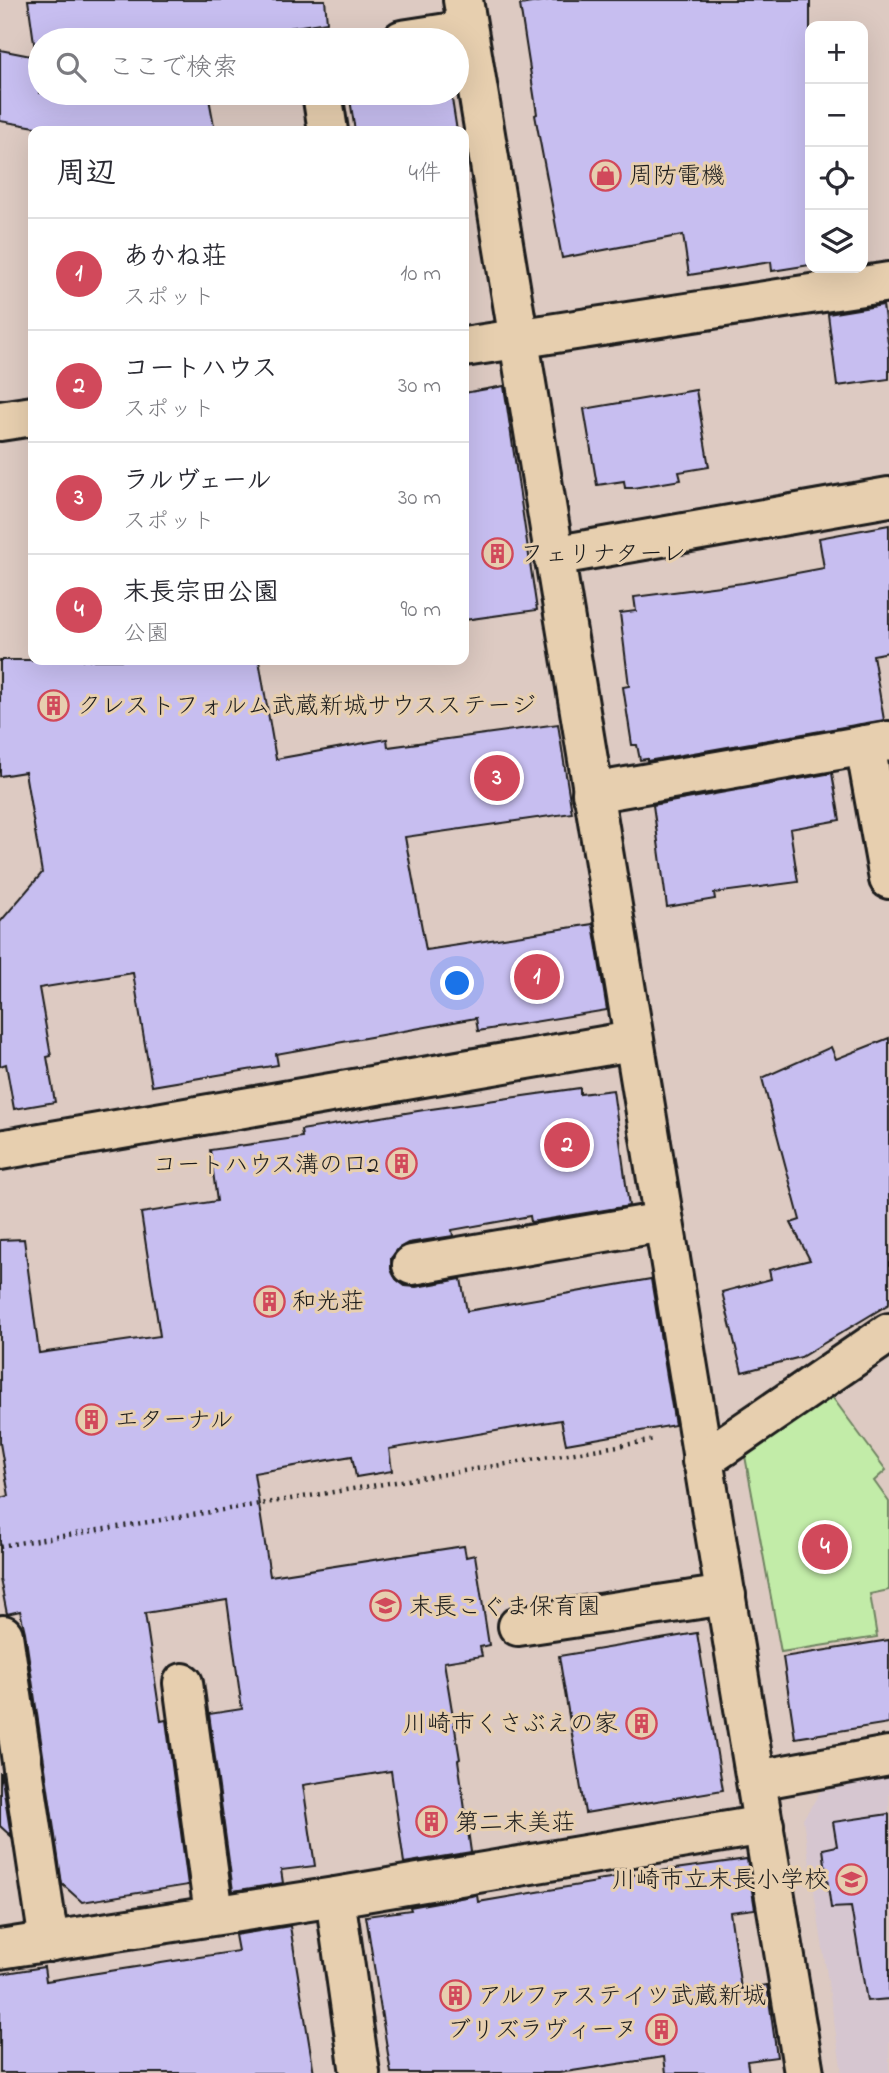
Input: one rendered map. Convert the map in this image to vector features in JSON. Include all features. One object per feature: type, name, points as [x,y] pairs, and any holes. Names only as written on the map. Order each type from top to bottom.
[{"type":"street","points":[[432,28],[465,15]]},
{"type":"street","points":[[469,40],[804,2073]]},
{"type":"street","points":[[324,105],[327,126]]},
{"type":"street","points":[[469,346],[889,282]]},
{"type":"street","points":[[0,421],[28,417]]},
{"type":"street","points":[[553,556],[889,497]]},
{"type":"street","points":[[592,793],[877,743],[889,879]]},
{"type":"street","points":[[0,1150],[632,1041]]},
{"type":"street","points":[[412,1265],[663,1222]]},
{"type":"street","points":[[700,1447],[889,1333]]},
{"type":"street","points":[[518,1626],[726,1595]]},
{"type":"street","points":[[3,1635],[49,1942]]},
{"type":"street","points":[[183,1683],[214,1914]]},
{"type":"street","points":[[757,1780],[889,1756]]},
{"type":"street","points":[[0,1949],[335,1897],[764,1825]]},
{"type":"street","points":[[335,1897],[359,2073]]},
{"type":"path","points":[[0,1546],[700,1447]]},
{"type":"shaded area","name":"川崎市立末長小学校","points":[[889,1777],[889,2073],[842,2073],[803,1819],[821,1791]]},
{"type":"green space","points":[[830,1394],[886,1470],[874,1481],[889,1502],[889,1590],[870,1594],[877,1637],[781,1652],[745,1456]]},
{"type":"building","points":[[28,0],[325,0],[327,22],[288,28],[32,28]]},
{"type":"building","points":[[549,0],[810,0],[810,21],[805,21],[805,266],[772,271],[771,262],[689,275],[683,235],[562,258],[535,115],[537,114],[520,5]]},
{"type":"building","points":[[0,50],[28,55],[28,105],[210,105],[214,126],[30,126],[0,121]]},
{"type":"building","points":[[351,105],[453,105],[456,126],[354,126]]},
{"type":"building","points":[[883,305],[889,350],[889,379],[837,386],[828,314]]},
{"type":"building","name":"フェリナターレ","points":[[504,386],[537,610],[469,619],[469,392]]},
{"type":"building","points":[[696,390],[709,467],[679,472],[681,480],[633,488],[625,488],[624,481],[597,485],[584,409]]},
{"type":"building","points":[[889,525],[889,652],[873,655],[884,720],[647,761],[640,760],[637,745],[632,745],[623,687],[629,686],[620,613],[636,611],[634,597],[743,583],[824,568],[819,538]]},
{"type":"building","points":[[0,660],[28,660],[28,665],[260,665],[276,759],[387,739],[388,747],[558,724],[572,813],[405,837],[426,950],[593,924],[607,1010],[478,1031],[476,1018],[276,1054],[278,1065],[152,1086],[133,973],[39,988],[51,1056],[47,1057],[55,1102],[14,1109],[6,1064],[0,1066],[0,922],[42,873],[25,772],[0,776]]},
{"type":"building","points":[[832,773],[840,820],[790,829],[798,882],[714,893],[715,899],[667,907],[653,805]]},
{"type":"building","points":[[889,1038],[889,1304],[801,1357],[742,1372],[722,1292],[771,1279],[769,1270],[810,1260],[791,1223],[800,1220],[762,1078],[831,1047],[836,1059]]},
{"type":"building","points":[[580,1088],[580,1094],[613,1090],[629,1206],[531,1222],[530,1216],[452,1230],[453,1236],[408,1243],[399,1248],[391,1258],[391,1269],[396,1279],[405,1286],[416,1287],[461,1279],[467,1311],[651,1279],[675,1425],[566,1444],[561,1420],[389,1449],[392,1471],[356,1477],[352,1456],[254,1473],[270,1576],[464,1546],[466,1557],[475,1555],[489,1645],[480,1647],[482,1656],[444,1662],[460,1759],[458,1760],[471,1852],[404,1863],[391,1771],[303,1785],[315,1866],[281,1870],[283,1883],[233,1891],[209,1714],[242,1709],[227,1600],[145,1613],[161,1721],[166,1720],[188,1885],[82,1902],[62,1884],[25,1632],[20,1611],[7,1614],[0,1579],[0,1498],[9,1496],[0,1443],[0,1240],[24,1239],[39,1353],[160,1336],[141,1213],[217,1201],[210,1150],[302,1137],[301,1130]]},
{"type":"building","name":"川崎市くさぶえの家","points":[[697,1633],[723,1790],[585,1813],[559,1656]]},
{"type":"building","points":[[889,1640],[889,1723],[795,1738],[783,1657]]},
{"type":"building","points":[[1,1773],[11,1836],[0,1826]]},
{"type":"building","points":[[889,1814],[889,1999],[867,2001],[851,1907],[831,1908],[823,1849],[837,1846],[833,1822]]},
{"type":"building","points":[[747,1859],[755,1909],[730,1912],[741,1989],[767,1985],[777,2057],[747,2061],[749,2073],[666,2073],[664,2057],[559,2073],[391,2073],[366,1916],[411,1910],[410,1907],[477,1895],[478,1902],[597,1882],[596,1880]]},
{"type":"building","points":[[290,1926],[314,2073],[0,2073],[0,1974],[44,1967],[46,1981],[238,1951],[235,1935]]},
{"type":"place","name":"周防電機","points":[[606,175]]},
{"type":"place","name":"フェリナターレ","points":[[497,553]]},
{"type":"place","name":"クレストフォルム武蔵新城サウスステージ","points":[[54,705]]},
{"type":"place","name":"ラルヴェール","points":[[497,778]]},
{"type":"place","name":"あかね荘","points":[[537,977]]},
{"type":"place","name":"コートハウス","points":[[567,1145]]},
{"type":"place","name":"コートハウス溝の口2","points":[[402,1164]]},
{"type":"place","name":"和光荘","points":[[269,1301]]},
{"type":"place","name":"エターナル","points":[[92,1419]]},
{"type":"place","name":"末長宗田公園","points":[[825,1547]]},
{"type":"place","name":"末長こぐま保育園","points":[[386,1606]]},
{"type":"place","name":"川崎市くさぶえの家","points":[[641,1723]]},
{"type":"place","name":"第二末美荘","points":[[432,1822]]},
{"type":"place","name":"川崎市立末長小学校","points":[[851,1879]]},
{"type":"place","name":"アルファステイツ武蔵新城","points":[[455,1995]]},
{"type":"place","name":"ブリズラヴィーヌ","points":[[661,2029]]}]
